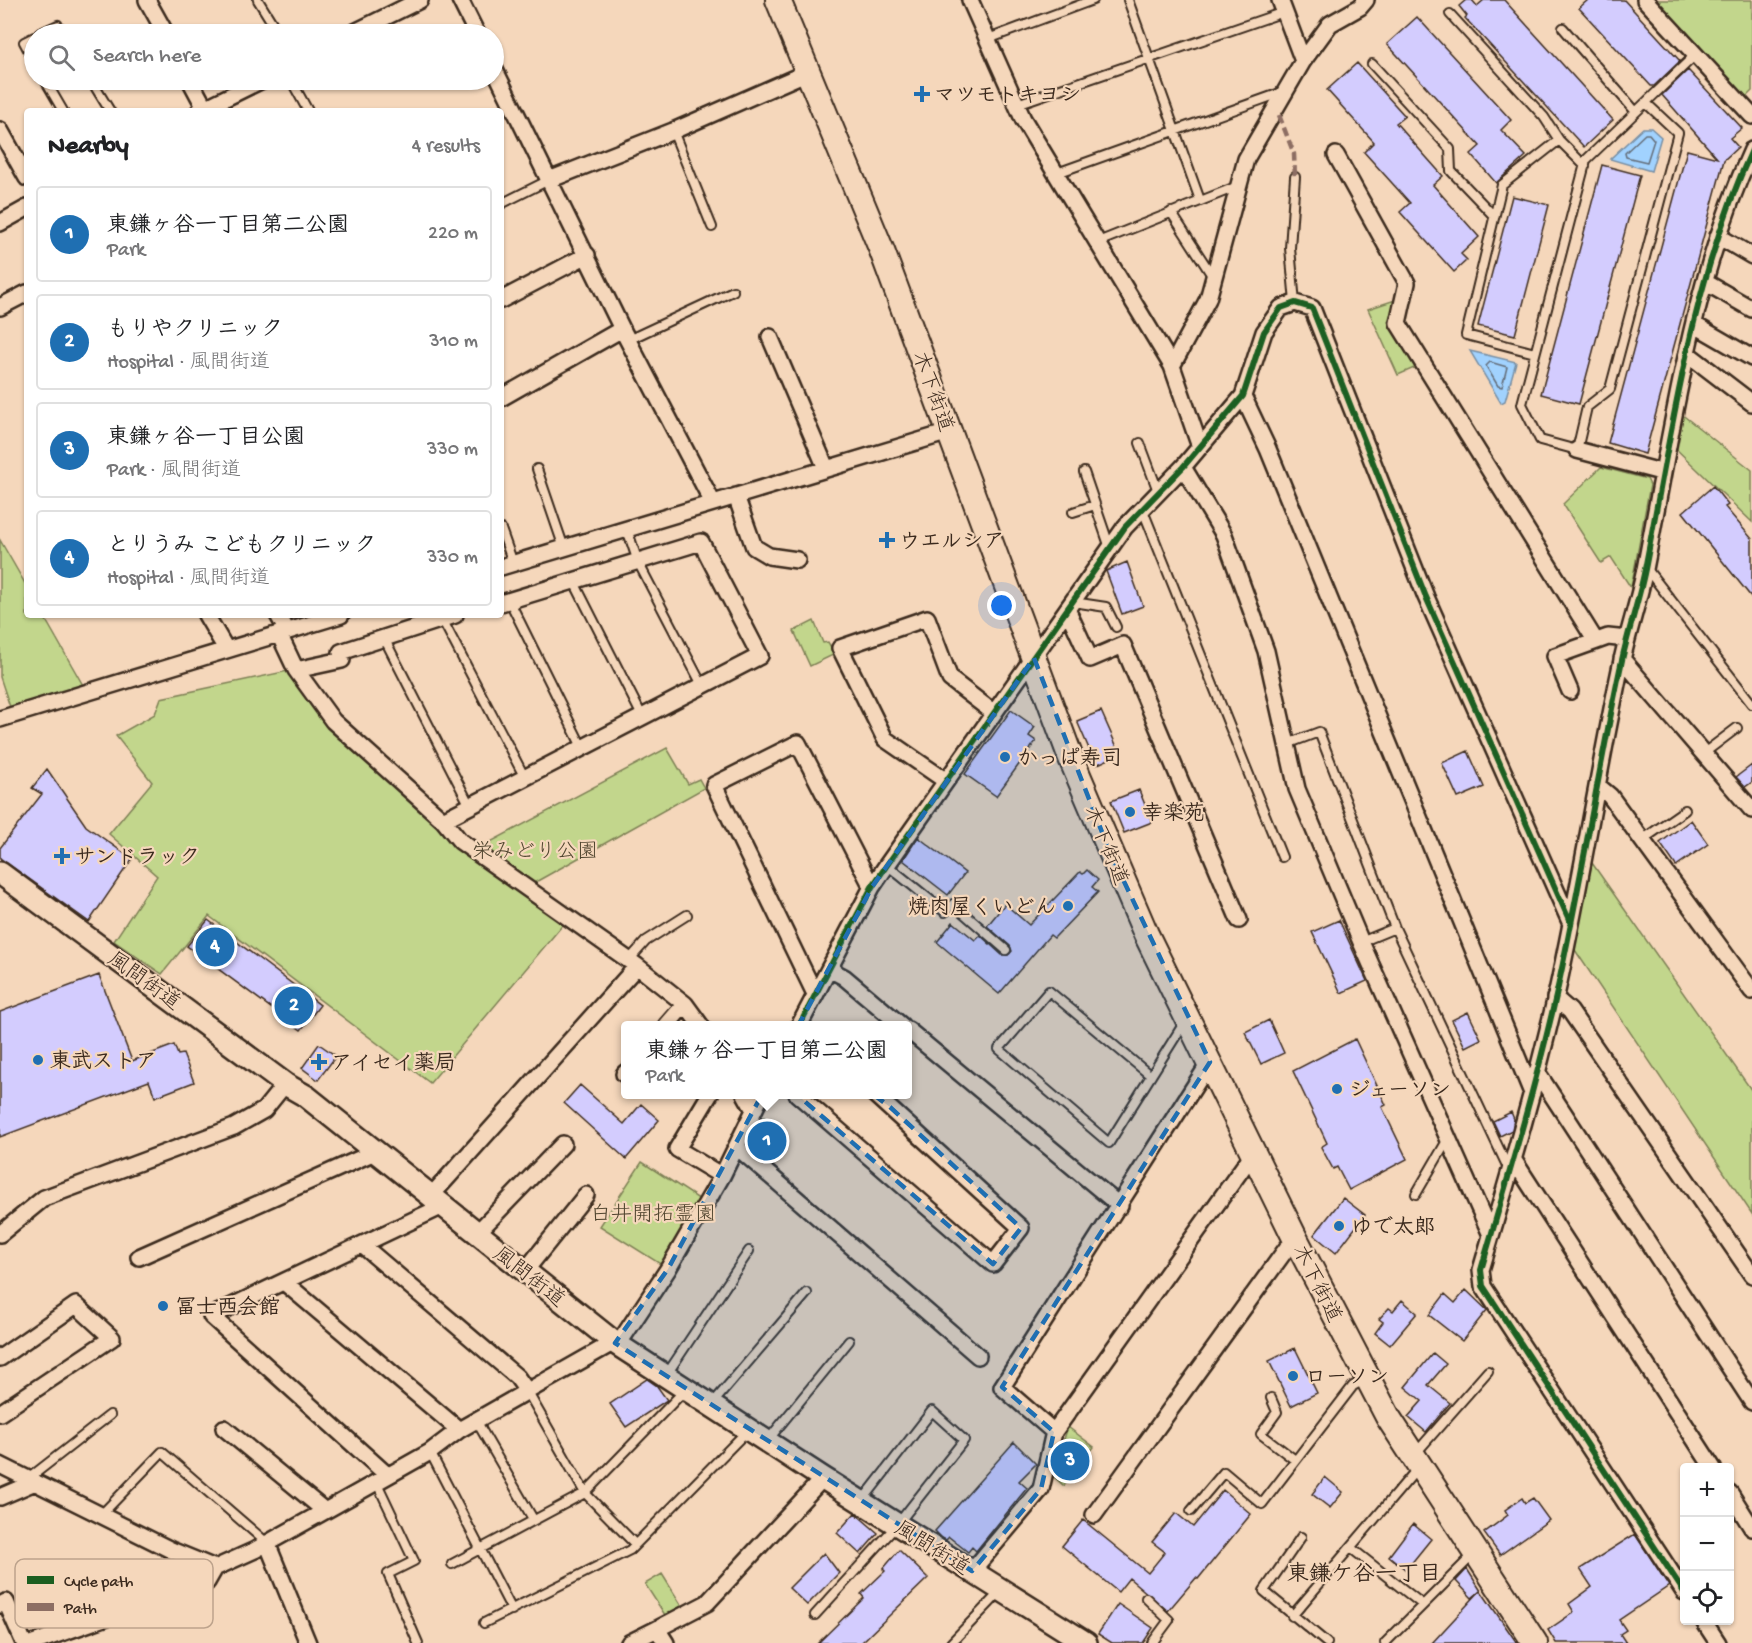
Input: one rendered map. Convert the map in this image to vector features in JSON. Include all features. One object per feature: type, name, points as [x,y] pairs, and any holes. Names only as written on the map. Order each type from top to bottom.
[{"type":"main road","name":"木下街道","points":[[778,0],[882,252],[1034,658],[1109,850],[1187,1017],[1367,1378],[1416,1462],[1535,1643]]},
{"type":"street","points":[[147,0],[160,24]]},
{"type":"street","points":[[371,24],[420,0]]},
{"type":"street","points":[[460,0],[472,24]]},
{"type":"street","points":[[970,0],[1023,119],[1172,366],[1200,447]]},
{"type":"street","points":[[1645,0],[1752,116]]},
{"type":"street","points":[[1172,366],[1208,299],[1246,159],[1303,61],[1330,24],[1361,2]]},
{"type":"street","points":[[1282,6],[1303,61]]},
{"type":"street","points":[[549,180],[808,72]]},
{"type":"street","points":[[504,88],[625,334],[713,503]]},
{"type":"street","points":[[194,90],[201,108]]},
{"type":"street","points":[[206,108],[242,90]]},
{"type":"street","points":[[0,130],[24,173]]},
{"type":"street","points":[[1680,1586],[1483,1286],[1481,1269],[1513,1168],[1555,998],[1599,786],[1622,659],[1645,567],[1661,472],[1705,282],[1718,236],[1752,150]]},
{"type":"street","points":[[1336,155],[1407,283],[1398,323],[1595,640]]},
{"type":"street","points":[[0,223],[24,210]]},
{"type":"street","points":[[1718,236],[1752,256]]},
{"type":"street","points":[[504,298],[587,255]]},
{"type":"street","points":[[1705,282],[1752,309]]},
{"type":"street","points":[[0,307],[24,295]]},
{"type":"street","points":[[802,1021],[872,887],[945,780],[1034,658],[1110,548],[1142,507],[1183,467],[1244,396],[1264,332],[1281,308],[1295,303],[1312,308],[1426,597],[1571,924]]},
{"type":"street","points":[[1695,325],[1752,358]]},
{"type":"street","points":[[504,396],[625,334]]},
{"type":"street","points":[[770,337],[826,468]]},
{"type":"street","points":[[1689,354],[1752,403]]},
{"type":"street","points":[[1244,396],[1532,1093]]},
{"type":"street","points":[[507,565],[949,432]]},
{"type":"street","points":[[1577,450],[1661,472]]},
{"type":"street","points":[[1183,467],[1224,535],[1266,651],[1285,745],[1297,789],[1361,942],[1491,1235]]},
{"type":"street","points":[[736,496],[754,547],[769,556],[797,560]]},
{"type":"street","points":[[443,820],[469,804],[525,778],[760,656],[701,542],[505,602]]},
{"type":"street","points":[[1070,605],[1090,658],[1123,645],[1239,920]]},
{"type":"street","points":[[208,618],[226,649]]},
{"type":"street","points":[[279,618],[296,670],[333,721],[443,820],[460,841],[633,963],[685,1004],[697,1021]]},
{"type":"street","points":[[0,719],[330,618]]},
{"type":"street","points":[[296,670],[342,660],[341,652],[446,618]]},
{"type":"street","points":[[945,780],[885,739],[840,648],[927,618],[950,679],[994,713]]},
{"type":"street","points":[[1570,691],[1555,656],[1595,640],[1608,637],[1627,639]]},
{"type":"street","points":[[1622,659],[1752,810]]},
{"type":"street","points":[[815,994],[714,785],[798,743],[872,887]]},
{"type":"street","points":[[1599,786],[1610,796],[1752,991]]},
{"type":"street","name":"風間街道","points":[[0,873],[285,1084],[306,1096],[615,1343],[897,1525],[1086,1643]]},
{"type":"street","points":[[381,1477],[211,1316],[362,1245],[437,1201],[633,963]]},
{"type":"street","points":[[828,969],[844,977],[896,1021]]},
{"type":"street","points":[[1555,998],[1570,1011],[1752,1275]]},
{"type":"street","points":[[670,1021],[685,1004]]},
{"type":"street","points":[[912,1033],[1120,1206]]},
{"type":"street","points":[[1054,1432],[1002,1387],[1120,1206],[1210,1062]]},
{"type":"street","points":[[1537,1072],[1752,1402]]},
{"type":"street","points":[[0,1234],[44,1198],[234,1127],[264,1110],[285,1084]]},
{"type":"street","points":[[708,1099],[678,1149],[722,1176]]},
{"type":"street","points":[[747,1099],[753,1110]]},
{"type":"street","points":[[213,1572],[215,1568],[267,1543],[381,1477],[430,1452],[459,1430],[477,1422],[526,1391],[623,1337],[668,1269],[722,1176],[760,1099]]},
{"type":"street","points":[[802,1099],[993,1264],[1022,1228],[878,1099]]},
{"type":"street","points":[[476,1234],[563,1144]]},
{"type":"street","points":[[737,1147],[978,1356]]},
{"type":"street","points":[[139,1257],[377,1151]]},
{"type":"street","points":[[972,1571],[1041,1489],[1054,1432],[1254,1152]]},
{"type":"street","points":[[1513,1168],[1710,1463]]},
{"type":"street","points":[[525,1271],[586,1195]]},
{"type":"street","points":[[1094,1515],[1287,1248],[1299,1244]]},
{"type":"street","points":[[362,1245],[518,1377],[526,1391]]},
{"type":"street","points":[[284,1282],[459,1430]]},
{"type":"street","points":[[0,1358],[76,1305],[112,1338],[0,1413]]},
{"type":"street","points":[[224,1428],[325,1511]]},
{"type":"street","points":[[0,1465],[193,1559]]},
{"type":"street","points":[[629,1643],[707,1603],[824,1478]]},
{"type":"street","points":[[0,1497],[31,1480]]},
{"type":"street","points":[[1734,1499],[1752,1528]]},
{"type":"street","points":[[267,1543],[308,1643]]},
{"type":"street","points":[[0,1605],[6,1602],[15,1622]]},
{"type":"street","points":[[1706,1625],[1718,1643]]},
{"type":"street","points":[[17,1628],[24,1643]]},
{"type":"street","points":[[33,1643],[76,1628]]},
{"type":"street","points":[[657,1629],[666,1643]]},
{"type":"lane","points":[[258,0],[273,24]]},
{"type":"lane","points":[[988,39],[1093,0]]},
{"type":"lane","points":[[1128,0],[1200,200]]},
{"type":"lane","points":[[1017,104],[1149,59],[1282,6]]},
{"type":"lane","points":[[1450,14],[1544,117],[1559,140],[1585,166]]},
{"type":"lane","points":[[1563,28],[1636,112]]},
{"type":"lane","points":[[1646,103],[1678,132],[1610,389],[1587,407],[1577,450],[1540,440],[1522,404],[1586,160],[1691,59]]},
{"type":"lane","points":[[1372,64],[1450,149],[1451,171],[1494,216]]},
{"type":"lane","points":[[51,90],[61,108]]},
{"type":"lane","points":[[97,90],[108,108]]},
{"type":"lane","points":[[296,90],[306,108]]},
{"type":"lane","points":[[1057,173],[1285,92]]},
{"type":"lane","points":[[673,130],[712,227]]},
{"type":"lane","points":[[1535,353],[1466,335],[1502,185],[1559,140]]},
{"type":"lane","points":[[1295,177],[1290,248],[1295,303]]},
{"type":"lane","points":[[504,202],[549,180]]},
{"type":"lane","points":[[1098,242],[1238,186]]},
{"type":"lane","points":[[1171,212],[1214,278]]},
{"type":"lane","points":[[625,334],[733,291]]},
{"type":"lane","points":[[1140,443],[1158,491]]},
{"type":"lane","points":[[537,469],[564,548]]},
{"type":"lane","points":[[1084,472],[1110,548]]},
{"type":"lane","points":[[1073,512],[1095,504]]},
{"type":"lane","points":[[1142,507],[1282,857]]},
{"type":"lane","points":[[627,529],[638,562],[702,685]]},
{"type":"lane","points":[[504,547],[507,565]]},
{"type":"lane","points":[[1645,567],[1752,704]]},
{"type":"lane","points":[[573,580],[642,716]]},
{"type":"lane","points":[[505,602],[582,747]]},
{"type":"lane","points":[[1070,605],[1106,607],[1116,627]]},
{"type":"lane","points":[[449,618],[525,778]]},
{"type":"lane","points":[[383,637],[469,804]]},
{"type":"lane","points":[[1704,753],[1737,728]]},
{"type":"lane","points":[[1285,745],[1319,732],[1395,928],[1513,1168]]},
{"type":"lane","points":[[1642,840],[1685,810]]},
{"type":"lane","points":[[887,865],[945,912],[953,904],[1006,950]]},
{"type":"lane","points":[[633,963],[646,941],[687,915]]},
{"type":"lane","points":[[1361,942],[1395,928]]},
{"type":"lane","points":[[1151,1076],[1049,991],[999,1049],[1109,1143],[1151,1076],[1187,1017]]},
{"type":"lane","points":[[1416,1194],[1449,1138]]},
{"type":"lane","points":[[666,1376],[749,1251]]},
{"type":"lane","points":[[712,1404],[807,1293]]},
{"type":"lane","points":[[767,1441],[849,1341]]},
{"type":"lane","points":[[1292,1616],[1351,1548],[1488,1371]]},
{"type":"lane","points":[[1191,1511],[1224,1472],[1262,1504],[1353,1386],[1367,1378]]},
{"type":"lane","points":[[452,1564],[483,1550],[533,1519],[585,1492],[687,1388]]},
{"type":"lane","points":[[526,1391],[585,1492],[635,1544]]},
{"type":"lane","points":[[1271,1398],[1277,1412],[1261,1434],[1296,1460]]},
{"type":"lane","points":[[815,1615],[897,1525],[964,1440],[932,1411],[861,1502]]},
{"type":"lane","points":[[31,1480],[110,1415]]},
{"type":"lane","points":[[477,1422],[533,1519]]},
{"type":"lane","points":[[484,1623],[630,1550],[750,1429]]},
{"type":"lane","points":[[101,1515],[162,1452],[267,1543]]},
{"type":"lane","points":[[430,1452],[483,1550],[512,1610]]},
{"type":"lane","points":[[381,1477],[414,1561],[388,1575],[418,1643]]},
{"type":"lane","points":[[1301,1537],[1264,1591],[1327,1643]]},
{"type":"lane","points":[[1351,1548],[1423,1605]]},
{"type":"lane","points":[[1385,1643],[1474,1553]]},
{"type":"lane","points":[[951,1643],[1002,1590]]},
{"type":"lane","points":[[1146,1598],[1169,1620],[1152,1643]]},
{"type":"highlighted area","points":[[1034,658],[1109,850],[1210,1062],[1002,1387],[1054,1432],[1041,1489],[972,1571],[615,1343],[668,1269],[773,1074],[993,1264],[1021,1228],[890,1107],[794,1034],[872,887]]},
{"type":"green space","points":[[1653,0],[1752,0],[1752,91],[1745,98]]},
{"type":"green space","points":[[1398,299],[1395,316],[1390,315],[1388,322],[1393,324],[1419,366],[1398,375],[1368,309]]},
{"type":"green space","points":[[1680,413],[1752,470],[1752,522],[1673,446]]},
{"type":"green space","points":[[1601,467],[1647,479],[1650,485],[1631,588],[1611,557],[1601,563],[1563,504]]},
{"type":"green space","points":[[0,540],[24,582],[24,618],[45,618],[84,687],[11,710],[0,677]]},
{"type":"green space","points":[[814,621],[823,643],[828,642],[835,654],[810,666],[794,631]]},
{"type":"green space","points":[[288,671],[330,725],[566,921],[430,1083],[209,916],[162,974],[114,941],[157,876],[109,834],[152,782],[116,736],[155,714],[161,698]]},
{"type":"green space","name":"栄みどり公園","points":[[667,748],[688,784],[699,779],[704,788],[532,884],[479,848]]},
{"type":"green space","points":[[1592,863],[1752,1091],[1752,1214],[1573,947]]},
{"type":"green space","points":[[764,1117],[786,1134],[768,1161],[748,1148]]},
{"type":"green space","name":"白井開拓霊園","points":[[642,1162],[702,1201],[665,1267],[600,1226]]},
{"type":"green space","points":[[1068,1427],[1094,1447],[1064,1486],[1052,1475]]},
{"type":"green space","points":[[662,1574],[682,1606],[665,1615],[645,1584]]},
{"type":"water","points":[[1643,128],[1651,128],[1661,137],[1651,171],[1610,159]]},
{"type":"water","points":[[1470,351],[1516,362],[1505,401],[1501,403]]},
{"type":"building","points":[[1466,0],[1472,0],[1477,6],[1484,0],[1504,0],[1613,120],[1584,147],[1465,18],[1467,16],[1459,6]]},
{"type":"building","points":[[1588,0],[1624,0],[1680,61],[1654,86],[1651,86],[1579,8]]},
{"type":"building","points":[[1417,17],[1511,120],[1501,130],[1526,156],[1496,183],[1471,154],[1480,146],[1387,44]]},
{"type":"building","points":[[1357,63],[1405,116],[1396,123],[1443,176],[1433,185],[1479,237],[1461,254],[1467,260],[1454,272],[1400,212],[1410,203],[1364,152],[1374,142],[1327,90]]},
{"type":"building","points":[[1688,70],[1742,128],[1730,138],[1738,147],[1724,160],[1645,454],[1608,443],[1687,150],[1717,158],[1662,95]]},
{"type":"building","points":[[1602,165],[1640,175],[1579,404],[1541,394]]},
{"type":"building","points":[[1512,196],[1549,205],[1515,335],[1478,326]]},
{"type":"building","points":[[1713,486],[1728,505],[1725,507],[1752,539],[1752,598],[1683,512]]},
{"type":"building","points":[[1127,562],[1143,606],[1122,614],[1106,571]]},
{"type":"building","points":[[1011,710],[1035,727],[1029,736],[1036,741],[996,796],[965,774]]},
{"type":"building","points":[[1101,711],[1120,754],[1096,765],[1077,721]]},
{"type":"building","points":[[1468,751],[1484,787],[1458,798],[1442,763]]},
{"type":"building","points":[[1752,765],[1752,782],[1745,787],[1736,777]]},
{"type":"building","points":[[47,769],[86,826],[132,859],[89,922],[0,858],[0,848],[42,794],[32,788]]},
{"type":"building","points":[[1139,790],[1152,822],[1124,833],[1111,801]]},
{"type":"building","points":[[1691,820],[1708,844],[1676,866],[1660,843]]},
{"type":"building","points":[[918,837],[965,873],[948,895],[903,860]]},
{"type":"building","points":[[1087,870],[1098,880],[1092,887],[1098,892],[1054,938],[1050,935],[999,994],[937,942],[953,922],[975,940],[980,935],[1002,955],[1008,955],[1012,951],[1010,946],[987,926],[1005,904],[1029,925],[1080,872],[1083,874]]},
{"type":"building","points":[[208,920],[320,1005],[301,1030],[187,946]]},
{"type":"building","points":[[1339,920],[1367,981],[1341,993],[1312,932]]},
{"type":"building","points":[[99,975],[132,1061],[174,1045],[178,1055],[183,1054],[194,1082],[155,1097],[149,1081],[0,1137],[0,1012]]},
{"type":"building","points":[[1468,1012],[1481,1039],[1465,1047],[1452,1020]]},
{"type":"building","points":[[1269,1020],[1284,1053],[1261,1064],[1245,1032]]},
{"type":"building","points":[[1355,1039],[1386,1105],[1382,1107],[1407,1159],[1349,1190],[1337,1167],[1333,1169],[1321,1147],[1327,1143],[1293,1071]]},
{"type":"building","points":[[319,1044],[336,1056],[318,1080],[302,1068]]},
{"type":"building","points":[[580,1085],[624,1124],[641,1104],[659,1120],[626,1159],[564,1103]]},
{"type":"building","points":[[1511,1112],[1514,1119],[1512,1130],[1500,1136],[1493,1121]]},
{"type":"building","points":[[1343,1198],[1365,1215],[1336,1253],[1314,1235]]},
{"type":"building","points":[[1466,1290],[1487,1310],[1462,1341],[1429,1315],[1445,1294],[1455,1303]]},
{"type":"building","points":[[1402,1300],[1417,1313],[1390,1345],[1375,1333],[1383,1322],[1379,1319],[1389,1308],[1393,1311]]},
{"type":"building","points":[[1295,1348],[1317,1393],[1291,1406],[1269,1361]]},
{"type":"building","points":[[1433,1353],[1446,1364],[1428,1385],[1450,1403],[1426,1432],[1408,1417],[1422,1401],[1405,1387]]},
{"type":"building","points":[[647,1379],[657,1386],[667,1400],[626,1427],[610,1404]]},
{"type":"building","points":[[1014,1442],[1036,1464],[1019,1481],[1027,1488],[976,1551],[972,1547],[968,1552],[949,1537],[946,1540],[942,1538],[935,1531]]},
{"type":"building","points":[[1325,1477],[1343,1492],[1330,1508],[1312,1494]]},
{"type":"building","points":[[1223,1490],[1251,1514],[1198,1579],[1196,1578],[1168,1611],[1129,1578],[1118,1592],[1062,1546],[1083,1520],[1148,1573],[1165,1552],[1152,1542],[1176,1513],[1193,1527]]},
{"type":"building","points":[[1522,1498],[1525,1503],[1533,1498],[1549,1520],[1500,1555],[1484,1533],[1508,1515],[1505,1510]]},
{"type":"building","points":[[855,1513],[878,1533],[860,1554],[837,1533]]},
{"type":"building","points":[[1413,1524],[1431,1539],[1406,1570],[1389,1556]]},
{"type":"building","points":[[1635,1534],[1669,1586],[1619,1620],[1626,1630],[1620,1634],[1626,1643],[1556,1643],[1548,1630],[1574,1612],[1569,1604],[1592,1587],[1580,1569]]},
{"type":"building","points":[[899,1550],[928,1578],[861,1643],[818,1643],[864,1598],[861,1594],[885,1571],[883,1569]]},
{"type":"building","points":[[824,1553],[839,1573],[807,1605],[789,1588]]},
{"type":"building","points":[[1467,1569],[1517,1643],[1432,1643],[1480,1591],[1472,1598],[1456,1581]]},
{"type":"building","points":[[1118,1604],[1153,1628],[1143,1643],[1112,1643],[1098,1634]]},
{"type":"marked path","points":[[1279,115],[1294,154],[1295,177]]},
{"type":"cycle path","points":[[1680,1586],[1483,1286],[1481,1270],[1530,1099],[1556,996],[1613,702],[1644,576],[1676,406],[1699,301],[1731,199],[1752,150]]},
{"type":"cycle path","points":[[802,1021],[872,887],[887,865],[1125,527],[1183,467],[1243,396],[1264,332],[1281,308],[1295,303],[1312,308],[1426,597],[1571,924]]},
{"type":"place","name":"マツモトキヨシ","points":[[922,94]]},
{"type":"place","name":"ウエルシア","points":[[887,540]]},
{"type":"place","name":"かっぱ寿司","points":[[1005,757]]},
{"type":"place","name":"幸楽苑","points":[[1130,812]]},
{"type":"place","name":"サンドラック","points":[[62,856]]},
{"type":"place","name":"焼肉屋くいどん","points":[[1068,906]]},
{"type":"place","name":"とりうみ こどもクリニック","points":[[215,947]]},
{"type":"place","name":"もりやクリニック","points":[[294,1006]]},
{"type":"place","name":"東武ストア","points":[[38,1060]]},
{"type":"place","name":"アイセイ薬局","points":[[319,1062]]},
{"type":"place","name":"ジェーソン","points":[[1337,1089]]},
{"type":"place","name":"東鎌ヶ谷一丁目第二公園","points":[[767,1141]]},
{"type":"place","name":"ゆで太郎","points":[[1339,1226]]},
{"type":"place","name":"冨士西会館","points":[[163,1306]]},
{"type":"place","name":"ローソン","points":[[1293,1376]]},
{"type":"place","name":"東鎌ヶ谷一丁目公園","points":[[1070,1461]]},
{"type":"district","name":"東鎌ケ谷一丁目","points":[[1364,1572]]}]
